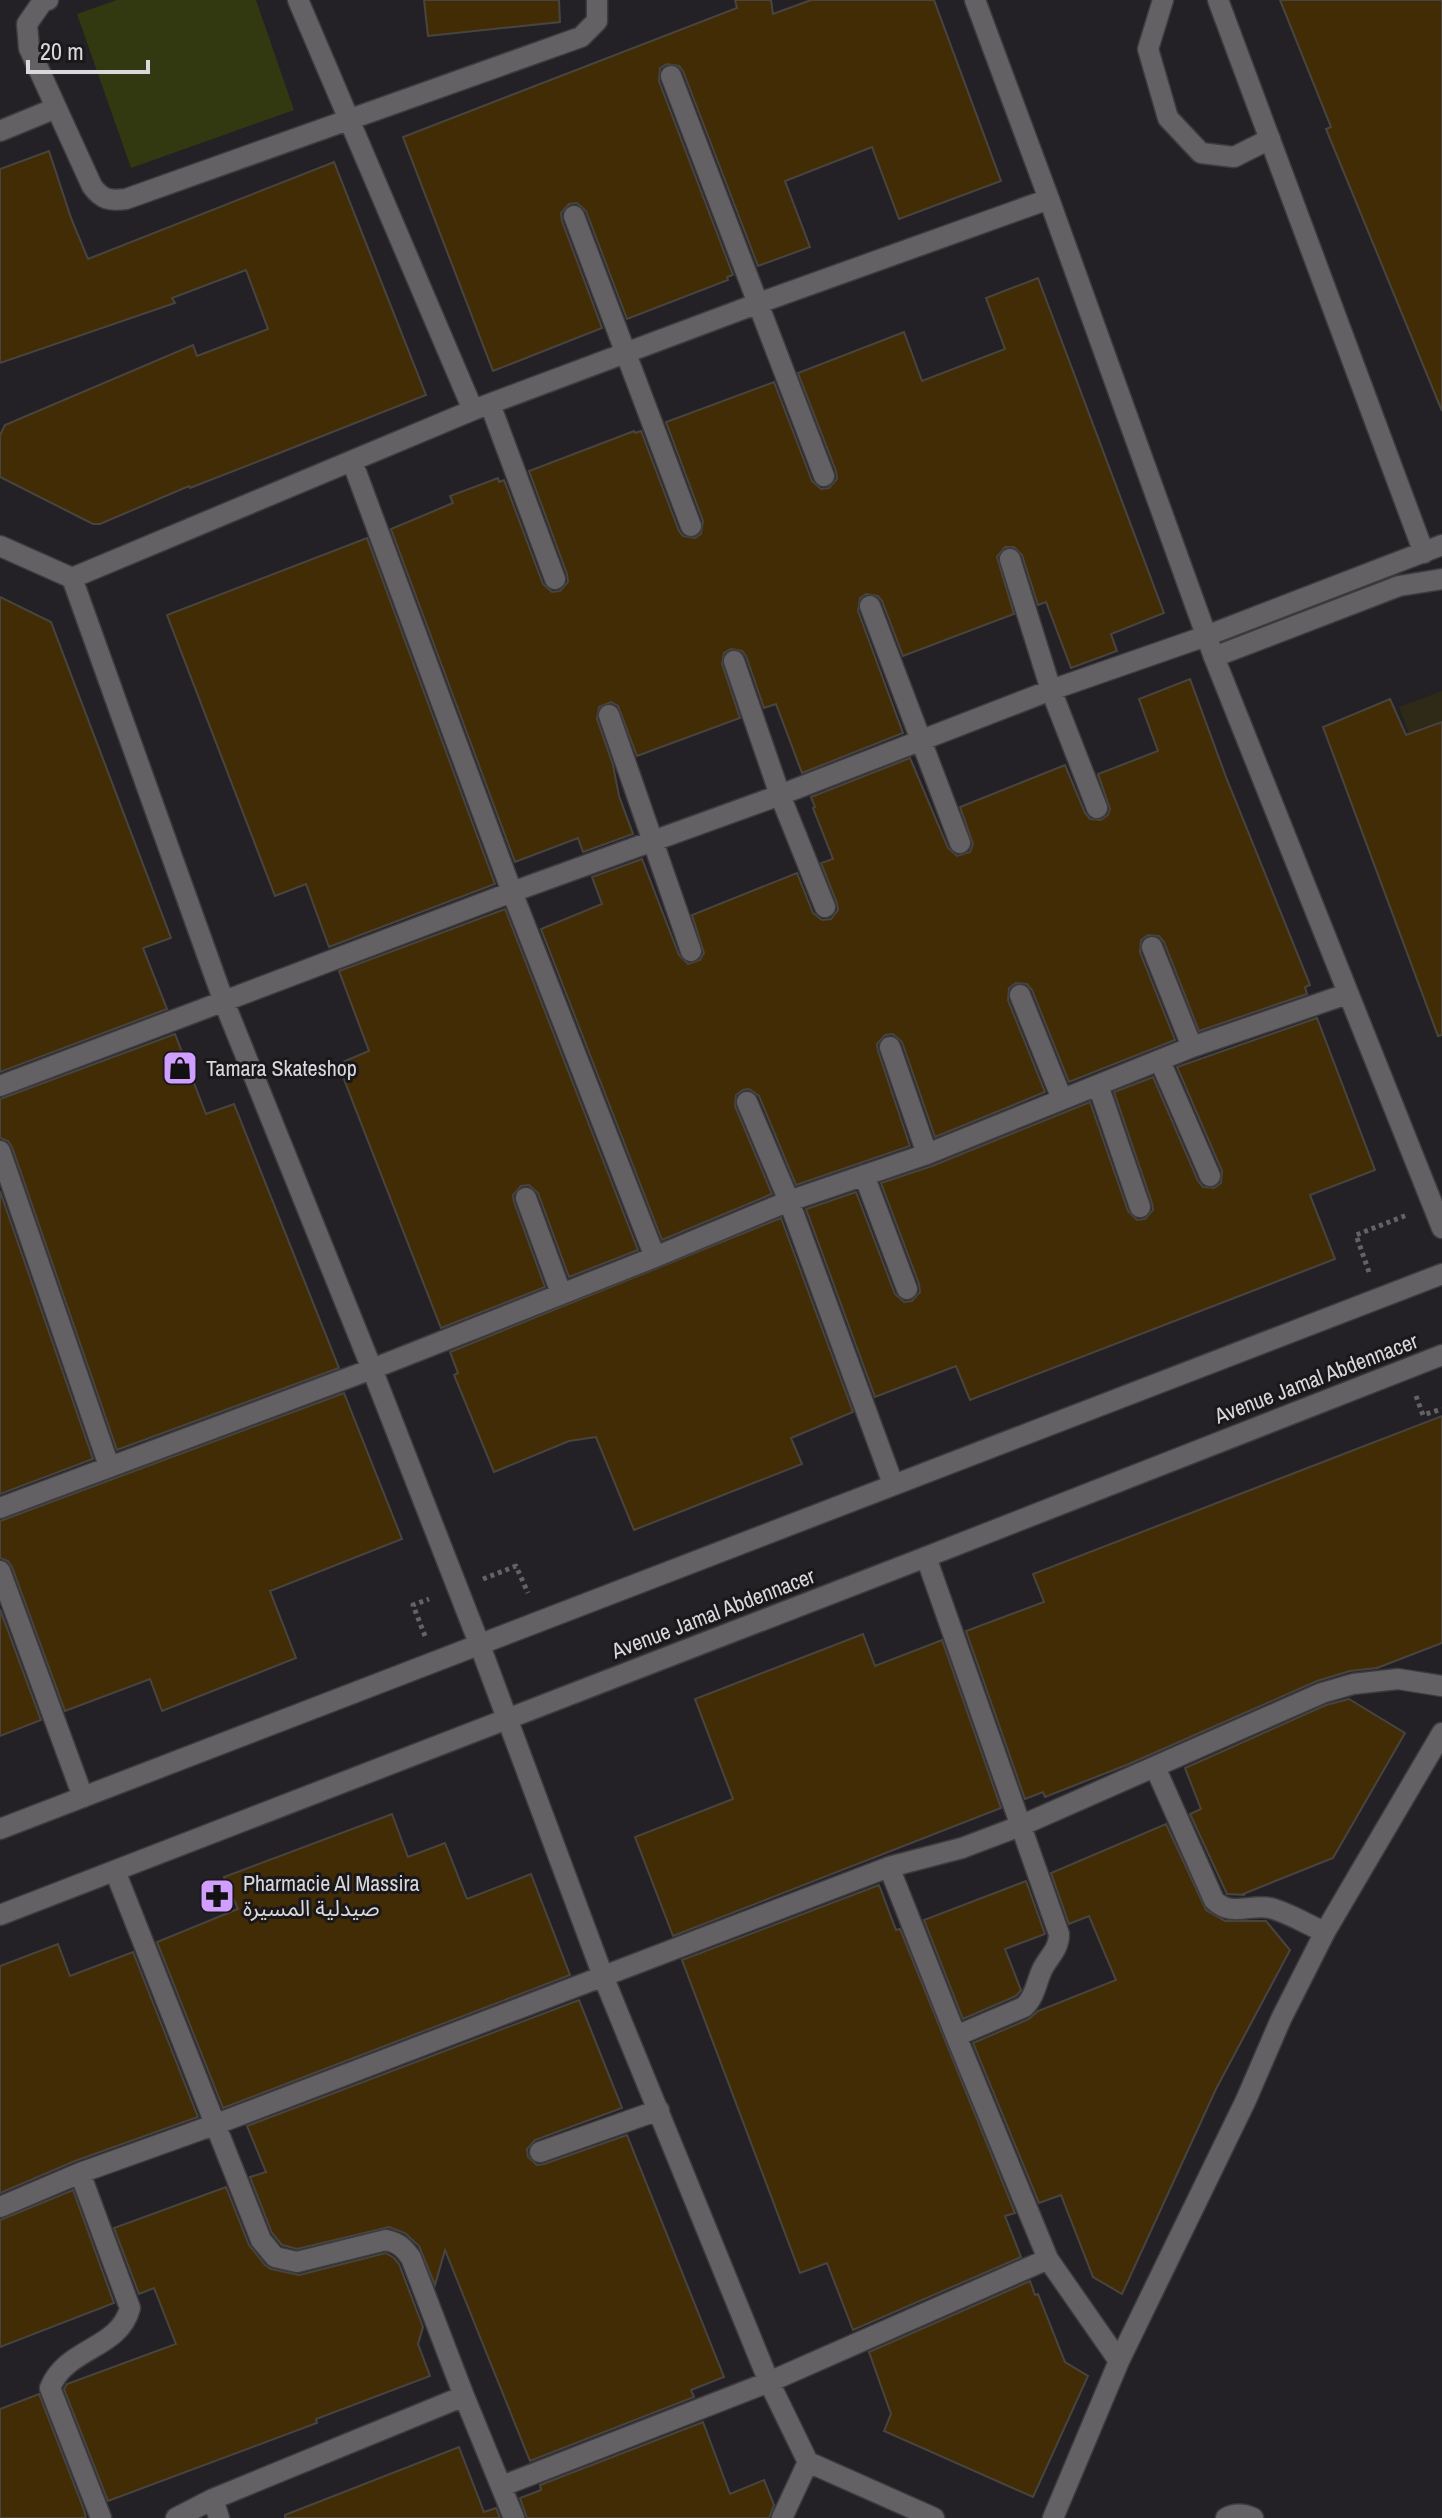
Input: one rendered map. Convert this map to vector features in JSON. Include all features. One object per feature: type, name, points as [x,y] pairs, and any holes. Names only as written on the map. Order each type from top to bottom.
[{"type":"street","points":[[48,0],[43,1],[27,24],[35,65],[92,186],[97,194],[110,201],[126,199],[581,37],[597,21],[597,0]]},
{"type":"street","points":[[298,0],[347,119],[482,407],[555,579]]},
{"type":"street","points":[[975,0],[1206,636],[1442,1228]]},
{"type":"street","points":[[1163,0],[1148,49],[1168,118],[1201,153],[1234,157],[1270,139]]},
{"type":"street","points":[[0,1086],[1433,549],[1218,0]]},
{"type":"street","points":[[671,76],[824,476]]},
{"type":"street","points":[[0,131],[56,108]]},
{"type":"street","points":[[72,578],[482,407],[1049,199]]},
{"type":"street","points":[[574,216],[691,526]]},
{"type":"street","points":[[352,461],[512,892],[655,1257]]},
{"type":"street","points":[[0,546],[72,578],[224,1002],[479,1643],[603,1976],[769,2382],[808,2462],[934,2518]]},
{"type":"street","points":[[1010,559],[1051,690],[1097,808]]},
{"type":"street","points":[[1214,657],[1399,586],[1442,579]]},
{"type":"street","points":[[870,606],[960,843]]},
{"type":"street","points":[[734,661],[780,795],[825,907]]},
{"type":"street","points":[[609,715],[691,951]]},
{"type":"street","points":[[1152,947],[1192,1047]]},
{"type":"street","points":[[0,1508],[372,1369],[789,1201],[927,1154],[1192,1047],[1347,994]]},
{"type":"street","points":[[1020,995],[1062,1099]]},
{"type":"street","points":[[890,1047],[927,1154]]},
{"type":"street","points":[[1160,1061],[1210,1176]]},
{"type":"street","points":[[1098,1085],[1140,1207]]},
{"type":"street","points":[[747,1102],[789,1201],[893,1484]]},
{"type":"street","points":[[0,1151],[109,1466]]},
{"type":"street","points":[[864,1175],[907,1289]]},
{"type":"street","points":[[526,1198],[561,1293]]},
{"type":"street","points":[[0,1829],[1442,1274]]},
{"type":"street","name":"Avenue Jamal Abdennacer","points":[[0,1915],[1442,1355]]},
{"type":"street","points":[[926,1557],[1059,1934],[1056,1950],[1043,1968],[1031,2001],[1024,2007],[956,2036]]},
{"type":"street","points":[[0,1571],[83,1797]]},
{"type":"street","points":[[0,2207],[80,2173],[214,2125],[889,1867],[962,1848],[1020,1826],[1322,1693],[1353,1684],[1398,1679],[1442,1686]]},
{"type":"street","points":[[1053,2518],[1119,2361],[1246,2100],[1281,2019],[1325,1932],[1442,1733]]},
{"type":"street","points":[[1155,1767],[1214,1900],[1220,1906],[1228,1909],[1267,1907],[1325,1932]]},
{"type":"street","points":[[889,1867],[1048,2259],[1119,2361]]},
{"type":"street","points":[[115,1871],[261,2240],[275,2257],[287,2261],[306,2261],[386,2240],[397,2242],[405,2249],[514,2518]]},
{"type":"street","points":[[540,2152],[659,2110]]},
{"type":"street","points":[[80,2173],[130,2308],[122,2326],[105,2341],[68,2362],[54,2377],[50,2388],[101,2518]]},
{"type":"street","points":[[502,2486],[769,2382],[1048,2259]]},
{"type":"street","points":[[176,2518],[216,2508],[464,2396]]},
{"type":"street","points":[[782,2518],[808,2462]]},
{"type":"street","points":[[1226,2518],[1236,2514],[1253,2518]]},
{"type":"path","points":[[1378,1298],[1356,1235],[1433,1205]]},
{"type":"shaded area","points":[[1442,691],[1442,822],[1399,707]]},
{"type":"green space","points":[[117,0],[256,0],[294,110],[131,168],[77,14]]},
{"type":"building","points":[[424,0],[559,0],[560,22],[428,36]]},
{"type":"building","points":[[735,0],[771,0],[773,14],[811,0],[934,0],[1001,181],[899,219],[872,147],[785,181],[810,247],[758,266],[683,71],[679,66],[667,64],[660,68],[659,81],[733,275],[727,277],[728,280],[627,319],[586,211],[577,203],[569,204],[561,213],[562,221],[602,328],[493,371],[403,137],[737,8]]},
{"type":"building","points":[[1280,0],[1442,0],[1442,411],[1326,129],[1331,127]]},
{"type":"building","points":[[49,151],[88,259],[334,162],[426,395],[189,486],[100,524],[93,524],[0,477],[0,435],[5,425],[193,345],[197,356],[268,329],[246,270],[172,298],[175,303],[0,363],[0,169]]},
{"type":"building","points":[[1038,278],[1164,613],[1111,634],[1117,651],[1071,668],[1046,602],[1038,605],[1022,555],[1014,547],[1005,547],[997,557],[1014,614],[903,656],[882,601],[878,596],[866,594],[860,598],[858,611],[903,733],[802,773],[776,704],[764,708],[746,656],[742,651],[731,649],[724,653],[722,664],[740,718],[637,756],[618,706],[611,702],[599,707],[597,719],[633,834],[583,852],[578,838],[515,862],[391,529],[453,503],[450,496],[498,478],[499,482],[504,480],[543,584],[552,592],[560,591],[568,582],[567,574],[529,471],[641,431],[679,531],[683,536],[695,538],[701,534],[703,521],[666,422],[774,382],[812,481],[821,489],[829,488],[837,479],[836,471],[798,373],[904,332],[922,381],[1005,349],[986,298]]},
{"type":"building","points":[[367,538],[495,884],[329,947],[306,884],[275,896],[167,615]]},
{"type":"building","points":[[0,597],[51,622],[171,938],[143,948],[167,1009],[0,1072]]},
{"type":"building","points":[[1190,679],[1310,985],[1305,987],[1307,994],[1199,1031],[1164,942],[1159,936],[1148,935],[1141,940],[1140,952],[1175,1040],[1069,1082],[1032,990],[1027,984],[1016,983],[1009,988],[1008,1000],[1045,1092],[935,1137],[902,1042],[893,1034],[885,1035],[877,1044],[878,1051],[910,1146],[796,1185],[759,1096],[749,1089],[743,1090],[736,1095],[735,1106],[772,1194],[662,1240],[541,929],[602,904],[592,877],[642,859],[679,955],[688,964],[700,960],[704,953],[692,915],[797,873],[813,913],[822,920],[831,919],[838,910],[837,903],[821,863],[833,859],[811,797],[910,758],[948,848],[957,856],[970,852],[973,844],[960,807],[1065,765],[1085,813],[1090,819],[1101,820],[1110,809],[1098,774],[1158,751],[1139,699]]},
{"type":"building","points":[[1390,699],[1406,735],[1442,722],[1442,1035],[1438,1036],[1323,727]]},
{"type":"building","points":[[505,909],[638,1250],[569,1277],[538,1193],[529,1185],[521,1186],[513,1195],[514,1202],[545,1287],[441,1328],[338,1064],[369,1051],[339,971]]},
{"type":"building","points":[[1317,1018],[1375,1170],[1310,1195],[1335,1259],[970,1400],[956,1366],[875,1397],[806,1209],[856,1192],[895,1294],[904,1302],[912,1301],[920,1292],[919,1284],[881,1183],[932,1166],[1090,1102],[1128,1211],[1137,1220],[1145,1219],[1153,1210],[1152,1203],[1114,1092],[1153,1077],[1198,1181],[1203,1187],[1214,1188],[1221,1183],[1222,1171],[1177,1067]]},
{"type":"building","points":[[175,1034],[206,1114],[234,1104],[339,1368],[117,1450],[12,1147],[0,1138],[0,1099]]},
{"type":"building","points":[[0,1191],[93,1459],[0,1494]]},
{"type":"building","points":[[781,1218],[853,1412],[791,1438],[802,1464],[634,1530],[596,1437],[569,1441],[494,1472],[454,1375],[458,1373],[450,1352]]},
{"type":"building","points":[[344,1393],[402,1539],[270,1591],[296,1658],[162,1711],[150,1679],[65,1711],[12,1567],[0,1558],[0,1521]]},
{"type":"building","points":[[1442,1416],[1442,1643],[1377,1668],[1350,1671],[1317,1681],[1129,1764],[1045,1797],[1043,1792],[1025,1799],[966,1631],[1044,1602],[1033,1574]]},
{"type":"building","points":[[0,1609],[41,1720],[0,1736]]},
{"type":"building","points":[[863,1634],[875,1666],[942,1640],[1001,1808],[673,1936],[635,1837],[733,1799],[695,1699]]},
{"type":"building","points":[[1349,1699],[1405,1733],[1333,1858],[1245,1895],[1227,1894],[1190,1814],[1201,1809],[1185,1768],[1326,1705]]},
{"type":"building","points":[[392,1814],[408,1857],[445,1843],[467,1899],[531,1874],[570,1975],[223,2108],[157,1942],[238,1909],[224,1877]]},
{"type":"building","points":[[1166,1824],[1206,1910],[1225,1921],[1266,1921],[1290,1950],[1216,2089],[1122,2294],[1093,2277],[1061,2195],[1039,2203],[973,2043],[1029,2019],[1038,2011],[1116,1980],[1089,1916],[1069,1924],[1051,1873]]},
{"type":"building","points":[[1026,1881],[1045,1934],[1005,1949],[1021,1990],[1016,1996],[963,2019],[924,1920]]},
{"type":"building","points":[[879,1885],[896,1930],[900,1929],[1015,2213],[1005,2216],[1021,2257],[853,2330],[827,2263],[800,2273],[682,1960]]},
{"type":"building","points":[[58,1944],[70,1976],[133,1952],[198,2117],[75,2161],[0,2193],[0,1966]]},
{"type":"building","points":[[579,2000],[622,2108],[535,2140],[527,2149],[528,2157],[537,2165],[544,2164],[627,2135],[724,2377],[691,2390],[694,2397],[530,2461],[445,2250],[435,2285],[419,2246],[405,2233],[389,2227],[297,2249],[282,2245],[272,2233],[250,2177],[266,2172],[247,2126]]},
{"type":"building","points":[[226,2187],[249,2245],[271,2269],[299,2275],[386,2253],[394,2258],[423,2327],[418,2344],[430,2376],[316,2419],[317,2423],[108,2501],[64,2389],[67,2384],[176,2344],[154,2288],[139,2294],[114,2228]]},
{"type":"building","points":[[73,2190],[114,2303],[0,2347],[0,2220]]},
{"type":"building","points":[[1030,2281],[1065,2362],[1088,2376],[1033,2497],[884,2431],[891,2414],[869,2352]]},
{"type":"building","points":[[39,2394],[86,2518],[0,2518],[0,2409]]},
{"type":"building","points":[[703,2422],[730,2494],[764,2480],[774,2505],[769,2518],[527,2518],[520,2498],[541,2490],[540,2485]]},
{"type":"building","points":[[459,2447],[484,2512],[496,2508],[500,2518],[285,2518],[285,2515]]},
{"type":"place","name":"Tamara Skateshop","points":[[180,1068]]},
{"type":"place","name":"Pharmacie Al Massira صيدلية المسيرة","points":[[217,1896]]}]
